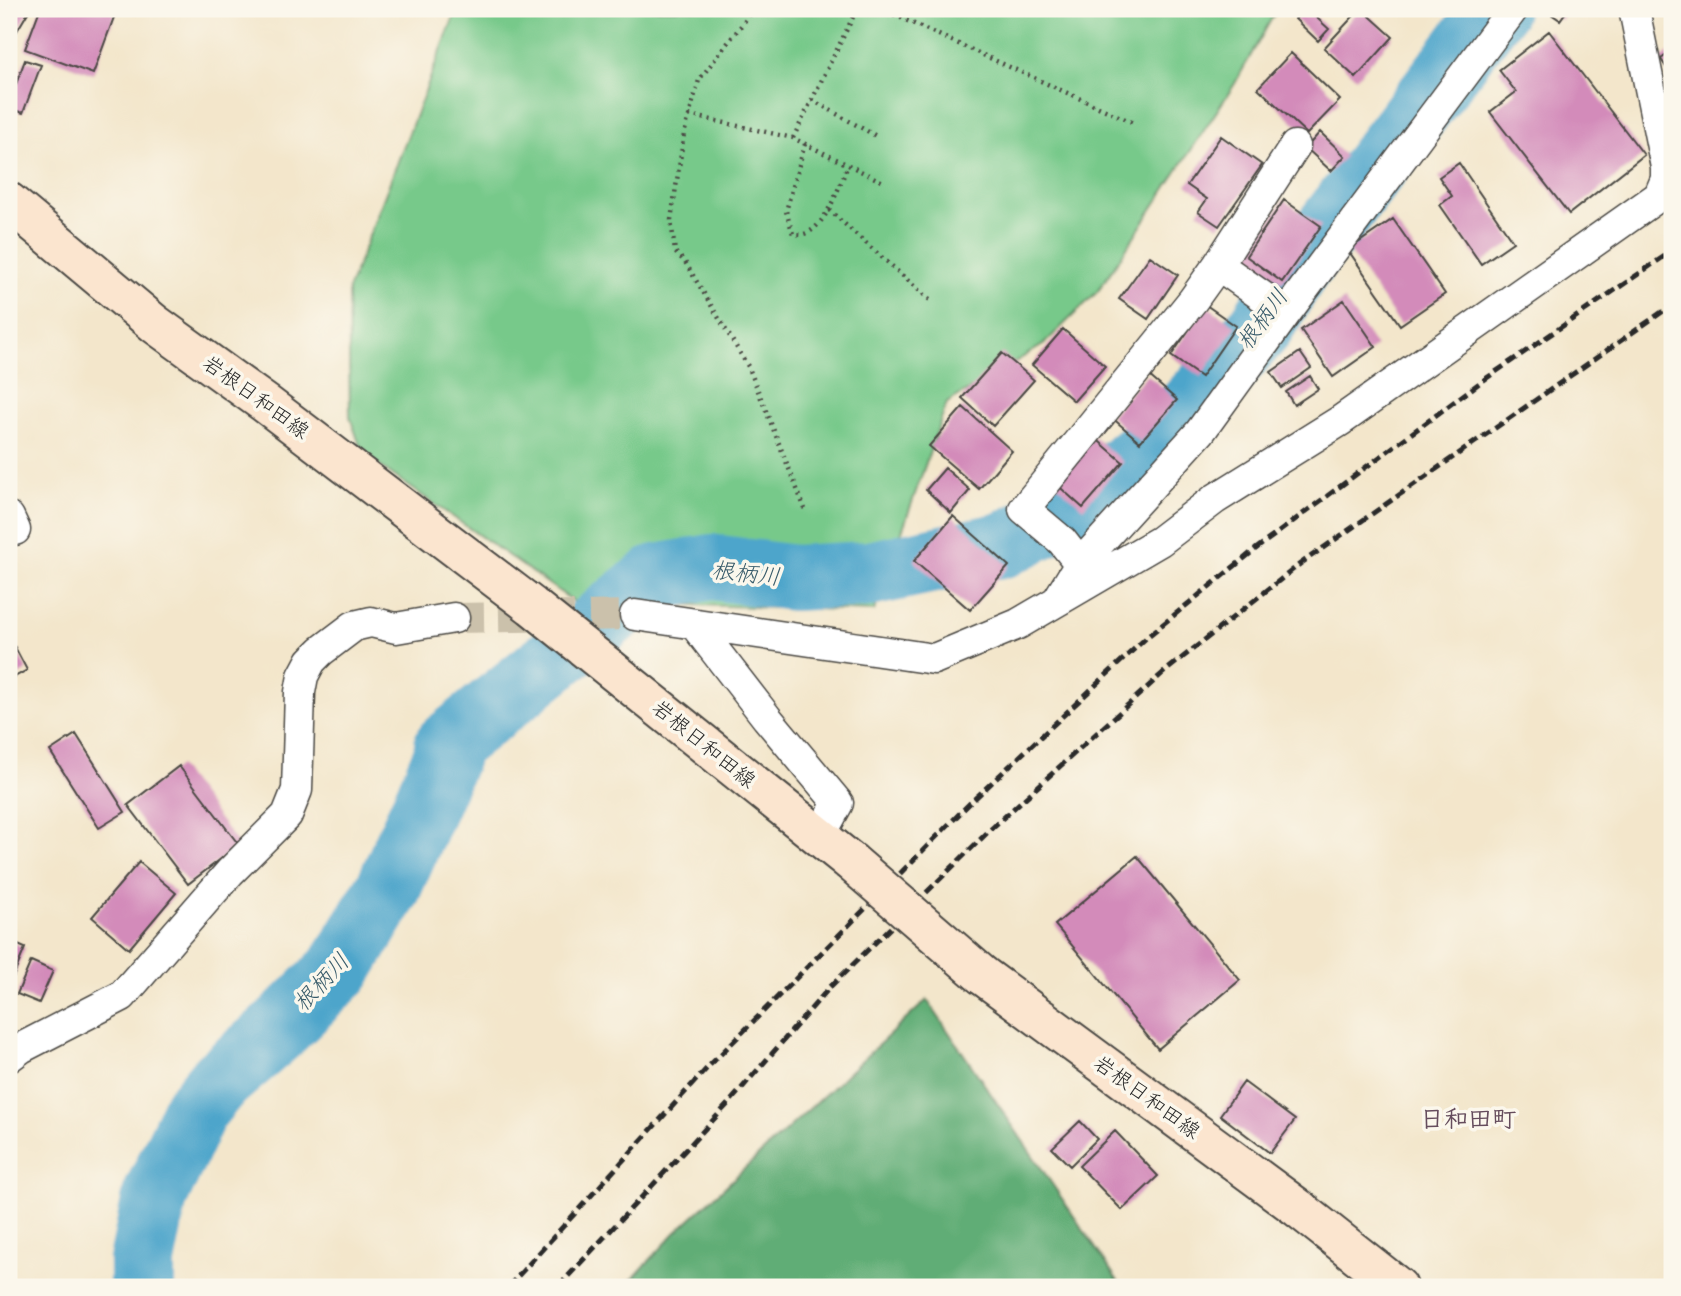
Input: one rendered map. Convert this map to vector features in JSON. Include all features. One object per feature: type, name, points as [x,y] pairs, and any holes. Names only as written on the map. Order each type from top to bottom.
[{"type":"main road","name":"岩根日和田線","points":[[9,202],[155,324],[266,404],[532,606],[850,860],[982,975],[1298,1208],[1398,1287]]},
{"type":"street","points":[[1057,601],[1071,552],[1200,432],[1513,9]]},
{"type":"street","points":[[635,615],[934,659],[1018,624],[1160,541],[1215,499],[1340,421],[1659,196],[1669,164],[1634,9]]},
{"type":"street","points":[[1071,552],[1024,509],[1193,300],[1226,270],[1295,146]]},
{"type":"street","points":[[1226,270],[1286,313]]},
{"type":"street","points":[[9,1057],[32,1042],[122,996],[230,872],[287,815],[297,790],[300,692],[303,676],[321,651],[354,626],[370,622],[396,628],[454,618]]},
{"type":"street","points":[[695,625],[767,718],[838,803],[820,836]]},
{"type":"path","points":[[754,9],[699,80],[684,134],[671,220],[675,252],[685,262],[749,368],[805,509]]},
{"type":"path","points":[[793,138],[857,9]]},
{"type":"path","points":[[881,9],[1134,123]]},
{"type":"path","points":[[812,100],[876,136]]},
{"type":"path","points":[[689,115],[793,138],[883,182]]},
{"type":"path","points":[[805,144],[786,211],[793,234],[805,234],[820,223],[829,210],[848,165]]},
{"type":"path","points":[[829,210],[932,302]]},
{"type":"green space","points":[[457,9],[1277,9],[1234,85],[1098,291],[1043,345],[947,403],[874,611],[573,601],[363,454],[350,417],[348,290]]},
{"type":"green space","points":[[927,1000],[1122,1287],[625,1287],[675,1233]]},
{"type":"building","points":[[9,9],[30,9],[11,41],[9,40]]},
{"type":"building","points":[[40,9],[117,9],[93,74],[25,49]]},
{"type":"building","points":[[1305,9],[1329,29],[1318,41],[1295,19]]},
{"type":"building","points":[[1360,9],[1393,37],[1356,78],[1324,48]]},
{"type":"building","points":[[1544,9],[1568,9],[1560,20]]},
{"type":"building","points":[[1549,31],[1644,155],[1569,214],[1490,112],[1516,92],[1499,70]]},
{"type":"building","points":[[1672,51],[1672,77],[1661,59]]},
{"type":"building","points":[[1291,53],[1340,100],[1307,134],[1258,88]]},
{"type":"building","points":[[25,60],[41,65],[23,113],[9,108],[9,103]]},
{"type":"building","points":[[1320,132],[1345,156],[1331,171],[1306,148]]},
{"type":"building","points":[[1221,136],[1262,165],[1219,226],[1198,212],[1207,199],[1187,185]]},
{"type":"building","points":[[1459,163],[1513,242],[1481,264],[1440,205],[1452,196],[1439,177]]},
{"type":"building","points":[[1284,200],[1321,226],[1282,282],[1246,256]]},
{"type":"building","points":[[1393,219],[1445,294],[1400,325],[1348,250]]},
{"type":"building","points":[[1150,256],[1178,275],[1148,319],[1119,299]]},
{"type":"building","points":[[1344,300],[1376,347],[1333,377],[1301,330]]},
{"type":"building","points":[[1206,305],[1236,326],[1201,377],[1171,356]]},
{"type":"building","points":[[1063,329],[1105,366],[1074,401],[1032,365]]},
{"type":"building","points":[[1300,352],[1311,368],[1282,388],[1271,372]]},
{"type":"building","points":[[1002,353],[1034,380],[993,426],[962,398]]},
{"type":"building","points":[[1147,374],[1177,400],[1140,442],[1110,416]]},
{"type":"building","points":[[1310,376],[1318,389],[1294,405],[1286,392]]},
{"type":"building","points":[[963,407],[1012,451],[979,489],[929,446]]},
{"type":"building","points":[[1093,436],[1123,462],[1083,508],[1053,481]]},
{"type":"building","points":[[945,468],[970,490],[951,513],[926,490]]},
{"type":"building","points":[[953,516],[1009,566],[970,610],[914,561]]},
{"type":"building","points":[[9,636],[27,670],[9,680]]},
{"type":"building","points":[[76,734],[125,812],[99,828],[50,751]]},
{"type":"building","points":[[179,766],[239,845],[188,884],[128,805]]},
{"type":"building","points":[[1137,856],[1240,980],[1158,1049],[1055,925]]},
{"type":"building","points":[[139,862],[176,893],[129,949],[92,917]]},
{"type":"building","points":[[9,941],[25,948],[9,987]]},
{"type":"building","points":[[31,961],[53,971],[39,1003],[17,994]]},
{"type":"building","points":[[1244,1082],[1295,1120],[1270,1153],[1220,1115]]},
{"type":"building","points":[[1080,1121],[1097,1139],[1070,1166],[1052,1148]]},
{"type":"building","points":[[1115,1131],[1158,1176],[1122,1210],[1079,1166]]},
{"type":"waterway","name":"根柄川","points":[[142,1287],[142,1261],[155,1196],[195,1110],[217,1083],[276,1032],[340,969],[388,889],[446,756],[447,745],[657,577],[712,567],[794,578],[869,574],[1003,545],[1060,516],[1167,433],[1260,328],[1297,269],[1495,9]]},
{"type":"tunnel","points":[[454,618],[635,615]]},
{"type":"railway","points":[[508,1287],[709,1066],[970,803],[1147,637],[1257,548],[1478,384],[1672,251]]},
{"type":"railway","points":[[558,1287],[728,1104],[830,987],[992,828],[1163,673],[1300,564],[1672,305]]},
{"type":"district","name":"日和田町","points":[[1468,1119]]}]
